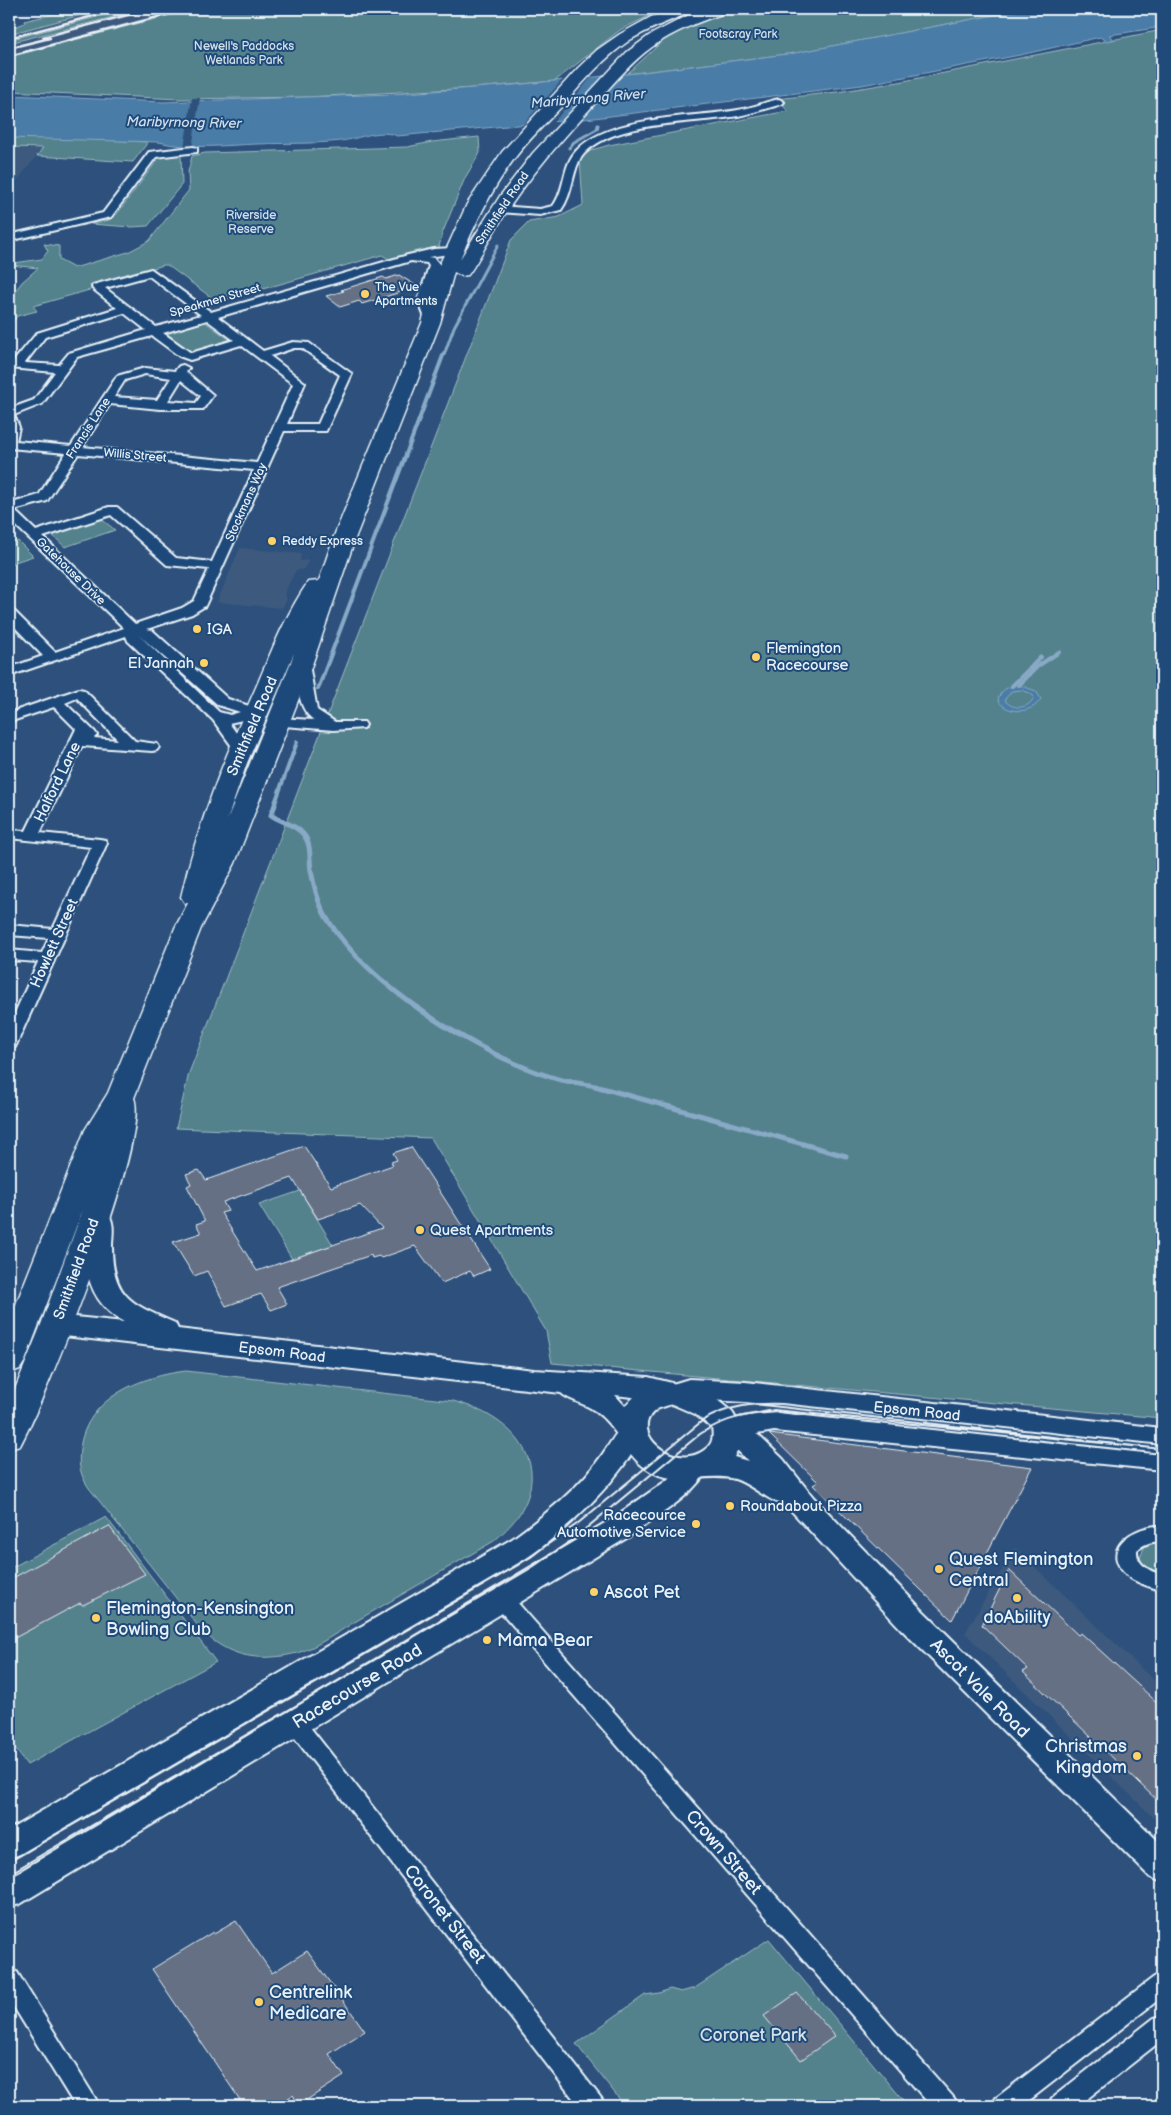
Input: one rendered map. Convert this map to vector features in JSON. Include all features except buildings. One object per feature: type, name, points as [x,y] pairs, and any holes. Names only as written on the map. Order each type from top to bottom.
[{"type":"highway","name":"Smithfield Road","points":[[188,928],[201,863],[241,749],[273,712],[302,662],[320,615],[345,536],[431,322],[441,281],[476,204],[508,156],[584,71],[603,53],[625,37],[656,20],[687,9]]},
{"type":"highway","name":"Smithfield Road","points":[[431,322],[501,206],[564,128],[620,67],[641,48],[670,30],[697,17],[722,9]]},
{"type":"highway","points":[[476,204],[501,206]]},
{"type":"highway","points":[[453,251],[472,252]]},
{"type":"highway","name":"Smithfield Road","points":[[9,1361],[16,1321],[100,1130],[122,1094],[188,928],[222,863],[273,712],[302,610],[345,536]]},
{"type":"highway","name":"Smithfield Road","points":[[9,1437],[30,1394],[101,1200],[120,1127],[122,1094]]},
{"type":"highway","points":[[80,1177],[101,1157],[114,1151]]},
{"type":"highway","name":"Epsom Road","points":[[16,1321],[56,1325]]},
{"type":"main road","points":[[101,1200],[97,1259],[101,1281],[106,1293],[112,1301],[131,1314],[190,1341]]},
{"type":"main road","name":"Epsom Road","points":[[56,1325],[358,1361],[556,1382],[606,1384],[672,1394],[689,1389],[745,1392],[1162,1438]]},
{"type":"main road","name":"Epsom Road","points":[[556,1382],[598,1398],[618,1415],[632,1432]]},
{"type":"main road","points":[[9,1845],[452,1589],[541,1534],[607,1469],[632,1432],[633,1420],[642,1406],[658,1396],[672,1394],[710,1409],[723,1421],[728,1431],[726,1445],[718,1455],[698,1466],[674,1467],[655,1460],[641,1448],[632,1432]]},
{"type":"main road","name":"Epsom Road","points":[[728,1431],[774,1421],[1162,1460]]},
{"type":"main road","name":"Ascot Vale Road","points":[[728,1431],[753,1447],[786,1482],[802,1505],[912,1620],[1158,1855]]},
{"type":"main road","name":"Ascot Vale Road","points":[[698,1466],[733,1466],[747,1471],[802,1505]]},
{"type":"main road","name":"Racecourse Road","points":[[9,1894],[620,1528],[675,1488],[698,1466]]},
{"type":"main road","points":[[271,1694],[295,1723]]},
{"type":"street","points":[[501,206],[537,212],[551,211],[561,205],[578,154],[588,145],[603,137],[652,124],[782,105]]},
{"type":"street","points":[[9,238],[107,215],[153,154],[193,150]]},
{"type":"street","name":"Speakmen Street","points":[[9,413],[38,402],[73,355],[406,258],[434,252],[453,251]]},
{"type":"street","points":[[406,258],[426,259],[435,264],[424,300],[431,322]]},
{"type":"street","points":[[151,272],[98,287],[154,332],[183,354],[190,357]]},
{"type":"street","name":"Stockmans Way","points":[[9,672],[187,611],[196,606],[203,598],[299,383],[151,272]]},
{"type":"street","points":[[13,365],[41,335],[126,309]]},
{"type":"street","points":[[160,404],[190,357],[242,341]]},
{"type":"street","points":[[261,355],[293,345],[305,345],[346,374],[322,428],[280,427]]},
{"type":"street","points":[[13,365],[62,369]]},
{"type":"street","name":"Francis Lane","points":[[9,510],[43,498],[121,378],[145,371],[179,374]]},
{"type":"street","points":[[107,400],[199,407],[207,394],[179,374]]},
{"type":"street","points":[[9,417],[13,423],[14,433],[9,444]]},
{"type":"street","name":"Willis Street","points":[[9,444],[261,466]]},
{"type":"street","points":[[93,517],[103,500]]},
{"type":"street","name":"Gatehouse Drive","points":[[9,510],[132,630],[147,633],[223,702],[273,712]]},
{"type":"street","points":[[34,536],[113,510],[172,562],[217,566]]},
{"type":"street","points":[[9,614],[52,657]]},
{"type":"street","name":"Gatehouse Drive","points":[[132,630],[132,638],[216,715],[241,749]]},
{"type":"street","points":[[164,668],[179,662]]},
{"type":"street","points":[[302,662],[309,708],[316,716],[333,726]]},
{"type":"street","points":[[9,718],[79,693],[131,745]]},
{"type":"street","points":[[56,701],[80,734],[97,742],[152,747]]},
{"type":"street","points":[[216,715],[227,719],[273,712],[333,726],[359,725]]},
{"type":"street","name":"Halford Lane","points":[[31,836],[80,734]]},
{"type":"street","points":[[10,837],[31,836]]},
{"type":"street","name":"Howlett Street","points":[[9,1043],[100,844],[31,836]]},
{"type":"street","points":[[9,930],[58,934]]},
{"type":"street","points":[[9,955],[47,958]]},
{"type":"street","points":[[1162,1534],[1154,1532],[1136,1538],[1130,1545],[1128,1553],[1128,1562],[1134,1569],[1141,1575],[1162,1583]]},
{"type":"street","name":"Crown Street","points":[[502,1599],[946,2106]]},
{"type":"street","name":"Coronet Street","points":[[295,1723],[593,2106]]},
{"type":"street","points":[[9,1979],[88,2106]]},
{"type":"street","points":[[1004,2106],[1162,1984]]},
{"type":"street","points":[[1060,2106],[1162,2026]]},
{"type":"shaded area","points":[[83,9],[214,9],[9,59],[9,30]]},
{"type":"shaded area","points":[[9,147],[43,148],[9,191]]},
{"type":"shaded area","points":[[240,548],[301,554],[300,561],[309,560],[304,569],[295,571],[284,594],[287,599],[282,608],[217,602]]},
{"type":"shaded area","points":[[1015,1548],[1162,1688],[1162,1812],[1154,1818],[965,1633]]},
{"type":"green space","points":[[76,9],[104,9],[9,34],[9,29],[25,23],[24,21]]},
{"type":"green space","points":[[128,9],[145,9],[9,43],[9,40]]},
{"type":"green space","name":"Newell's Paddocks Wetlands Park","points":[[194,9],[663,9],[620,30],[555,81],[474,88],[306,97],[179,99],[9,91],[9,57]]},
{"type":"green space","name":"Footscray Park","points":[[734,9],[1026,9],[796,53],[627,74],[666,38],[690,25]]},
{"type":"green space","name":"Flemington Racecourse","points":[[1162,30],[1162,1418],[552,1363],[546,1331],[431,1138],[176,1128],[189,1073],[511,240],[529,222],[559,217],[583,205],[580,158],[592,150],[609,145],[788,111],[776,99],[899,82]]},
{"type":"green space","points":[[38,137],[148,142],[133,162],[37,156],[43,148],[9,147],[9,138]]},
{"type":"green space","name":"Riverside Reserve","points":[[479,137],[480,153],[465,178],[442,234],[439,247],[390,260],[382,255],[228,299],[212,298],[167,265],[164,265],[90,285],[93,289],[33,306],[37,311],[17,316],[9,328],[9,299],[22,282],[38,268],[11,265],[42,259],[48,251],[44,244],[59,246],[59,260],[74,268],[128,252],[149,241],[189,190],[188,172],[192,156],[205,153],[407,147],[432,142]]},
{"type":"green space","points":[[168,155],[181,155],[182,184],[148,226],[131,227],[91,224],[109,220],[117,214],[159,158]]},
{"type":"green space","points":[[205,322],[230,340],[189,353],[164,334]]},
{"type":"green space","points":[[99,517],[115,530],[65,547],[50,533]]},
{"type":"green space","points":[[18,541],[33,556],[9,564],[9,544]]},
{"type":"green space","points":[[300,1191],[333,1245],[292,1259],[259,1205]]},
{"type":"green space","points":[[186,1371],[453,1401],[471,1407],[503,1425],[526,1452],[531,1468],[530,1486],[524,1506],[514,1521],[494,1541],[313,1647],[297,1653],[270,1657],[258,1657],[235,1652],[223,1647],[202,1631],[89,1488],[80,1470],[80,1449],[84,1431],[93,1416],[105,1403],[119,1392],[135,1384],[152,1378]]},
{"type":"green space","name":"Flemington-Kensington Bowling Club","points":[[106,1517],[216,1662],[27,1765],[9,1740],[9,1569]]},
{"type":"green space","points":[[1156,1540],[1162,1542],[1162,1574],[1147,1568],[1142,1564],[1140,1558],[1145,1545]]},
{"type":"green space","name":"Coronet Park","points":[[769,1939],[908,2106],[625,2106],[576,2044],[645,1995],[670,1989],[681,1992],[695,1988]]},
{"type":"water","name":"Maribyrnong River","points":[[1026,9],[1162,9],[1162,27],[1109,35],[1114,39],[1107,41],[1100,37],[1020,55],[862,85],[594,118],[397,136],[384,133],[341,141],[310,143],[182,146],[159,142],[9,138],[9,95],[163,102],[394,94],[513,85],[636,73],[795,53]]},
{"type":"water","points":[[1019,685],[1036,691],[1041,699],[1032,708],[1020,711],[1013,710],[1002,705],[998,700],[1001,693],[1006,689]],"holes":[[[1021,690],[1030,693],[1034,697],[1032,701],[1022,707],[1010,705],[1005,699],[1012,691]]]},
{"type":"pier","points":[[594,74],[552,124],[521,127],[565,77]]},
{"type":"pier","points":[[192,98],[200,98],[192,148],[184,148]]},
{"type":"waterway","points":[[569,148],[574,142],[597,129],[598,125]]},
{"type":"waterway","points":[[444,355],[454,327],[498,245]]},
{"type":"waterway","points":[[318,689],[444,353]]},
{"type":"waterway","points":[[1019,685],[1038,666],[1059,652]]},
{"type":"waterway","points":[[1012,686],[1041,657]]},
{"type":"waterway","points":[[274,806],[297,742]]},
{"type":"waterway","points":[[275,805],[271,815],[296,828],[306,838],[309,847],[312,876],[319,903],[328,920],[347,945],[371,970],[399,994],[461,1036],[493,1053],[554,1078],[595,1086],[846,1156]]},
{"type":"tram line","points":[[9,1862],[518,1565],[577,1524],[702,1421],[721,1412],[741,1406],[782,1404],[1162,1445]]},
{"type":"tram line","points":[[9,1874],[531,1568],[572,1540],[700,1434],[728,1420],[747,1415],[778,1412],[1162,1454]]},
{"type":"railway","points":[[9,38],[120,9]]},
{"type":"railway","points":[[43,37],[151,9]]},
{"type":"railway","points":[[9,56],[188,9]]},
{"type":"railway","points":[[9,48],[50,38]]},
{"type":"place","name":"The Vue Apartments","points":[[365,294]]},
{"type":"place","name":"Reddy Express","points":[[272,541]]},
{"type":"place","name":"IGA","points":[[197,629]]},
{"type":"place","name":"Flemington Racecourse","points":[[756,657]]},
{"type":"place","name":"El Jannah","points":[[204,663]]},
{"type":"place","name":"Quest Apartments","points":[[420,1230]]},
{"type":"place","name":"Roundabout Pizza","points":[[730,1506]]},
{"type":"place","name":"Racecource Automotive Service","points":[[696,1524]]},
{"type":"place","name":"Quest Flemington Central","points":[[939,1569]]},
{"type":"place","name":"Ascot Pet","points":[[594,1592]]},
{"type":"place","name":"doAbility","points":[[1017,1598]]},
{"type":"place","name":"Flemington-Kensington Bowling Club","points":[[96,1618]]},
{"type":"place","name":"Mama Bear","points":[[487,1640]]},
{"type":"place","name":"Christmas Kingdom","points":[[1137,1756]]},
{"type":"place","name":"Centrelink Medicare","points":[[259,2002]]}]
